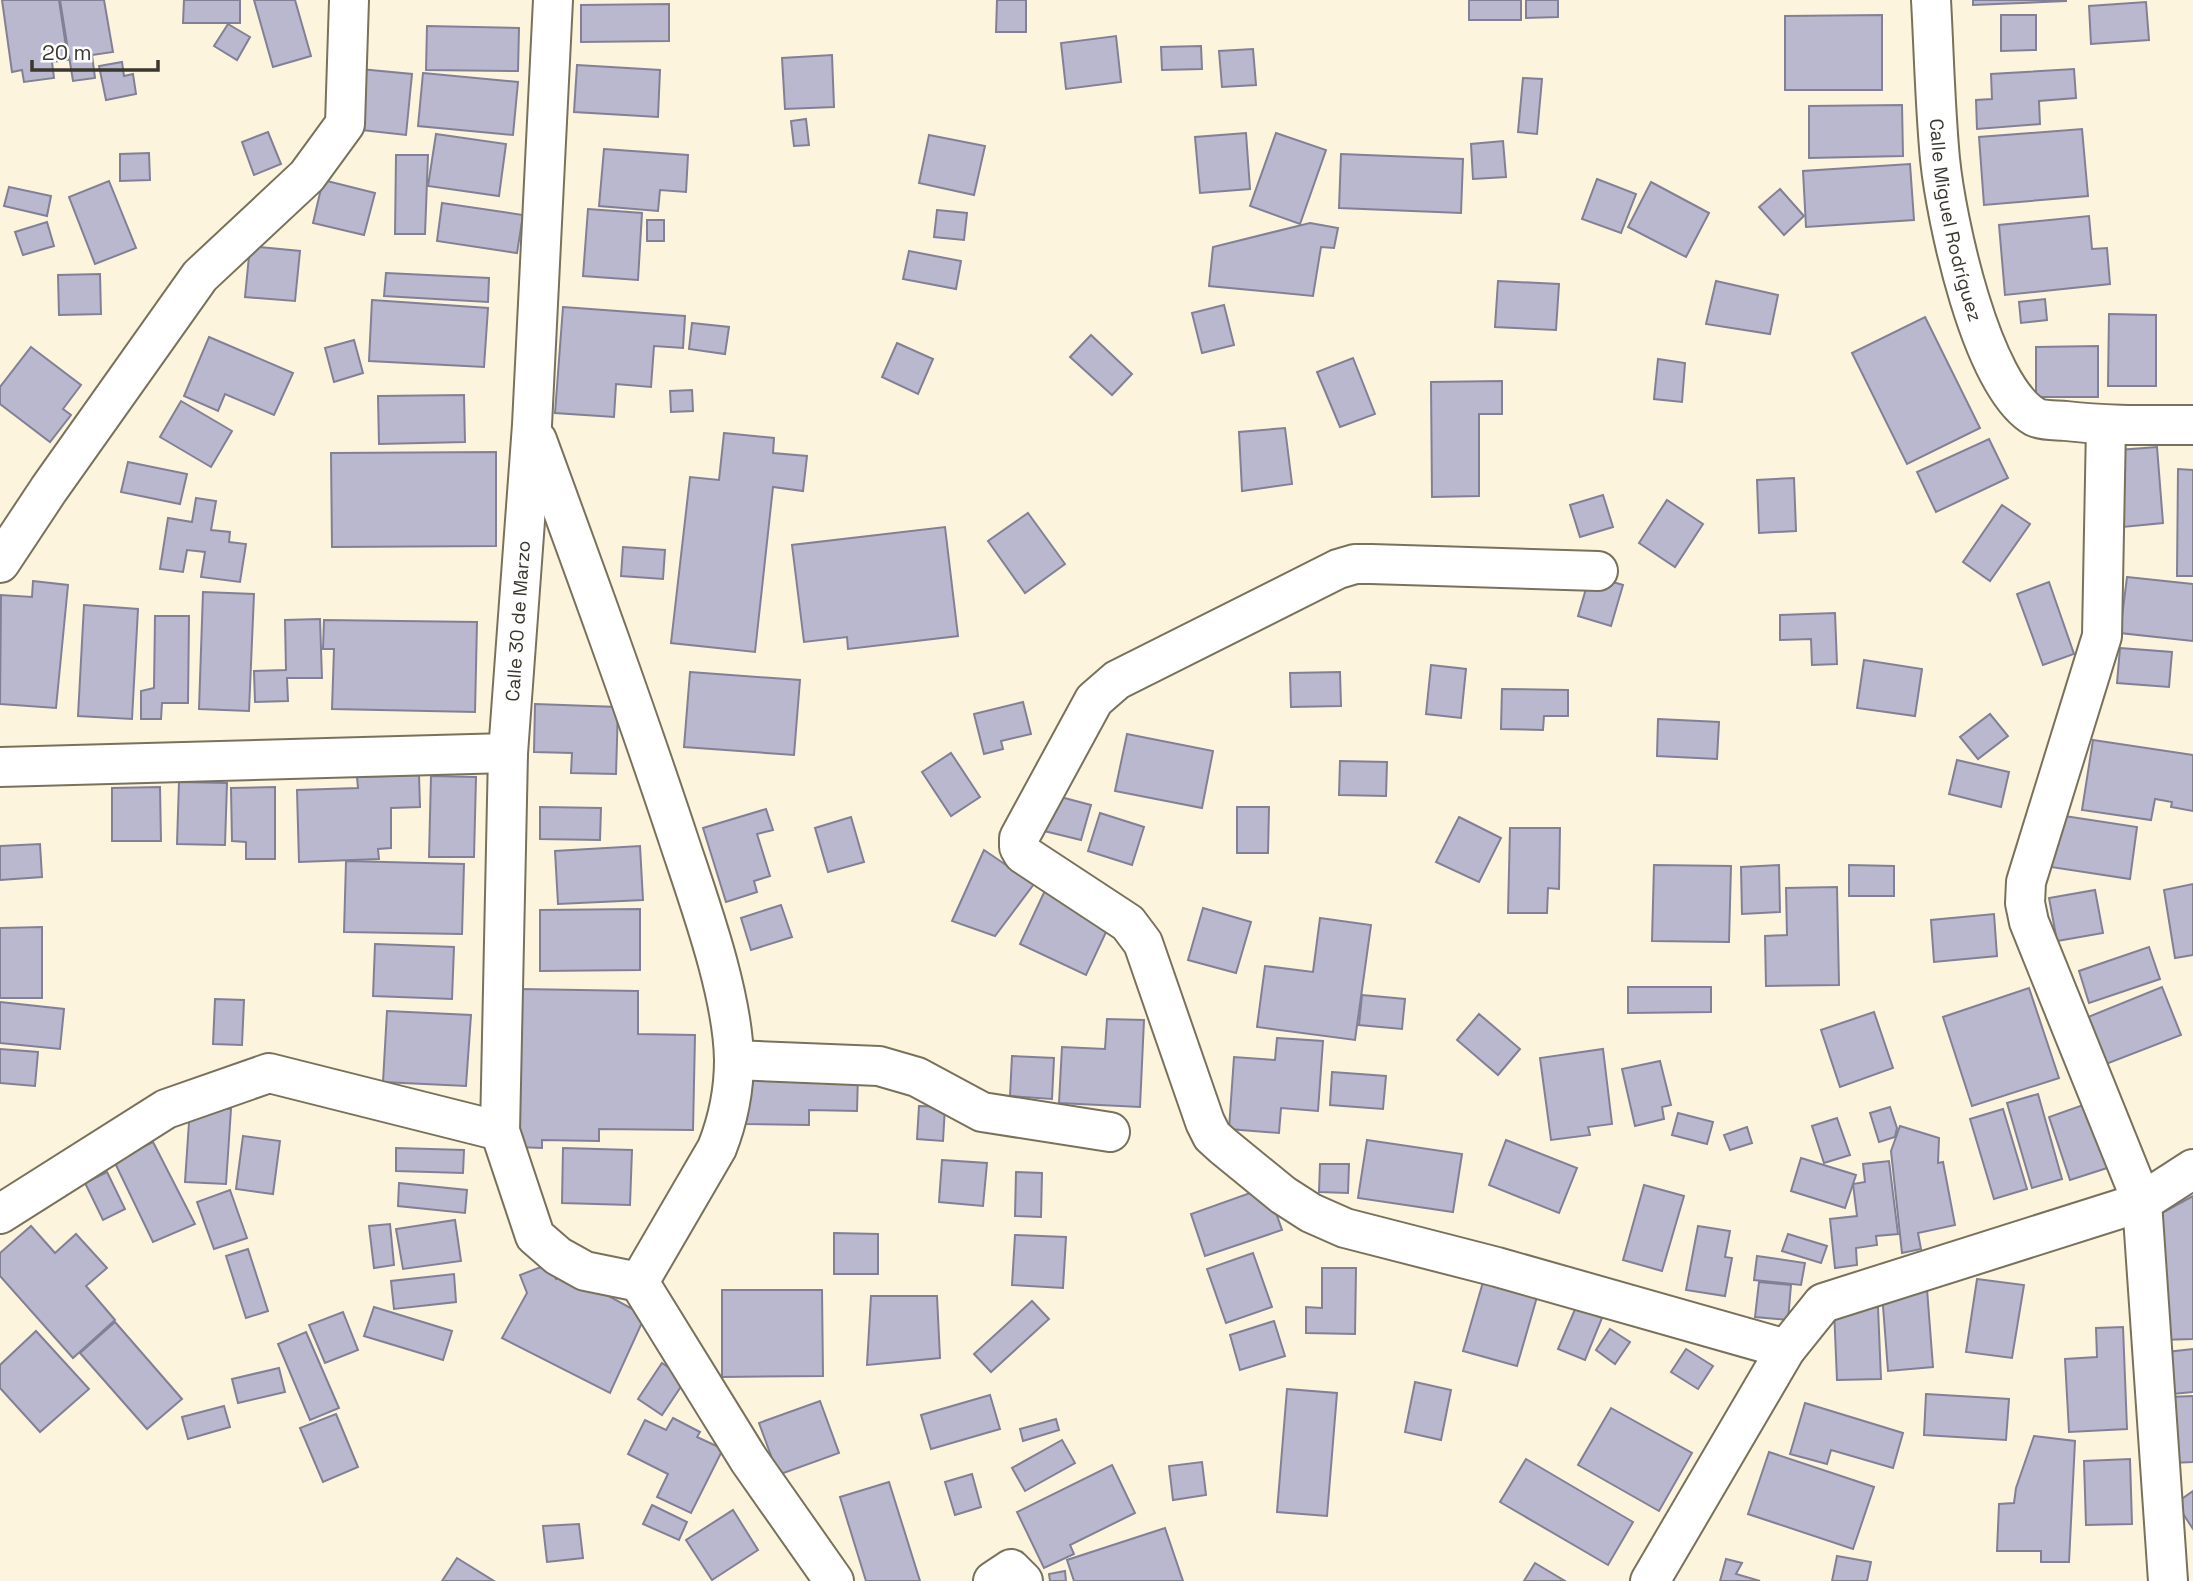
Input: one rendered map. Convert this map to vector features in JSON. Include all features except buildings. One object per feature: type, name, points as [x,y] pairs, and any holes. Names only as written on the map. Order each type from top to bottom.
[{"type":"street","points":[[0,563],[200,276],[307,176],[345,124],[349,0]]},
{"type":"street","name":"Calle 30 de Marzo","points":[[553,0],[532,425],[508,753],[500,1131],[535,1236],[558,1256],[585,1270],[639,1282]]},
{"type":"street","name":"Calle Miguel Rodríguez","points":[[1931,0],[1940,160],[1959,261],[1989,354],[2008,389],[2020,405],[2037,418],[2106,426]]},
{"type":"street","points":[[532,425],[644,735],[691,879],[726,1001],[734,1060],[730,1104],[717,1148],[639,1282],[748,1460],[835,1581]]},
{"type":"street","points":[[2168,1581],[2142,1202],[2029,922],[2025,903],[2026,882],[2102,636],[2106,426],[2193,425]]},
{"type":"street","points":[[1598,571],[1371,564],[1355,564],[1338,569],[1116,680],[1104,690],[1094,701],[1031,815],[1019,838],[1019,847],[1023,854],[1128,923],[1137,932],[1212,1136],[1283,1195],[1311,1213],[1345,1228],[1496,1267],[1786,1349]]},
{"type":"street","points":[[0,766],[508,753]]},
{"type":"street","points":[[734,1060],[879,1066],[917,1077],[982,1112],[1110,1132]]},
{"type":"street","points":[[0,1214],[166,1109],[269,1073],[500,1131]]},
{"type":"street","points":[[1650,1581],[1786,1349],[1818,1308],[1830,1299],[2142,1202],[2193,1169]]},
{"type":"street","points":[[993,1581],[1011,1569],[1023,1581]]}]
